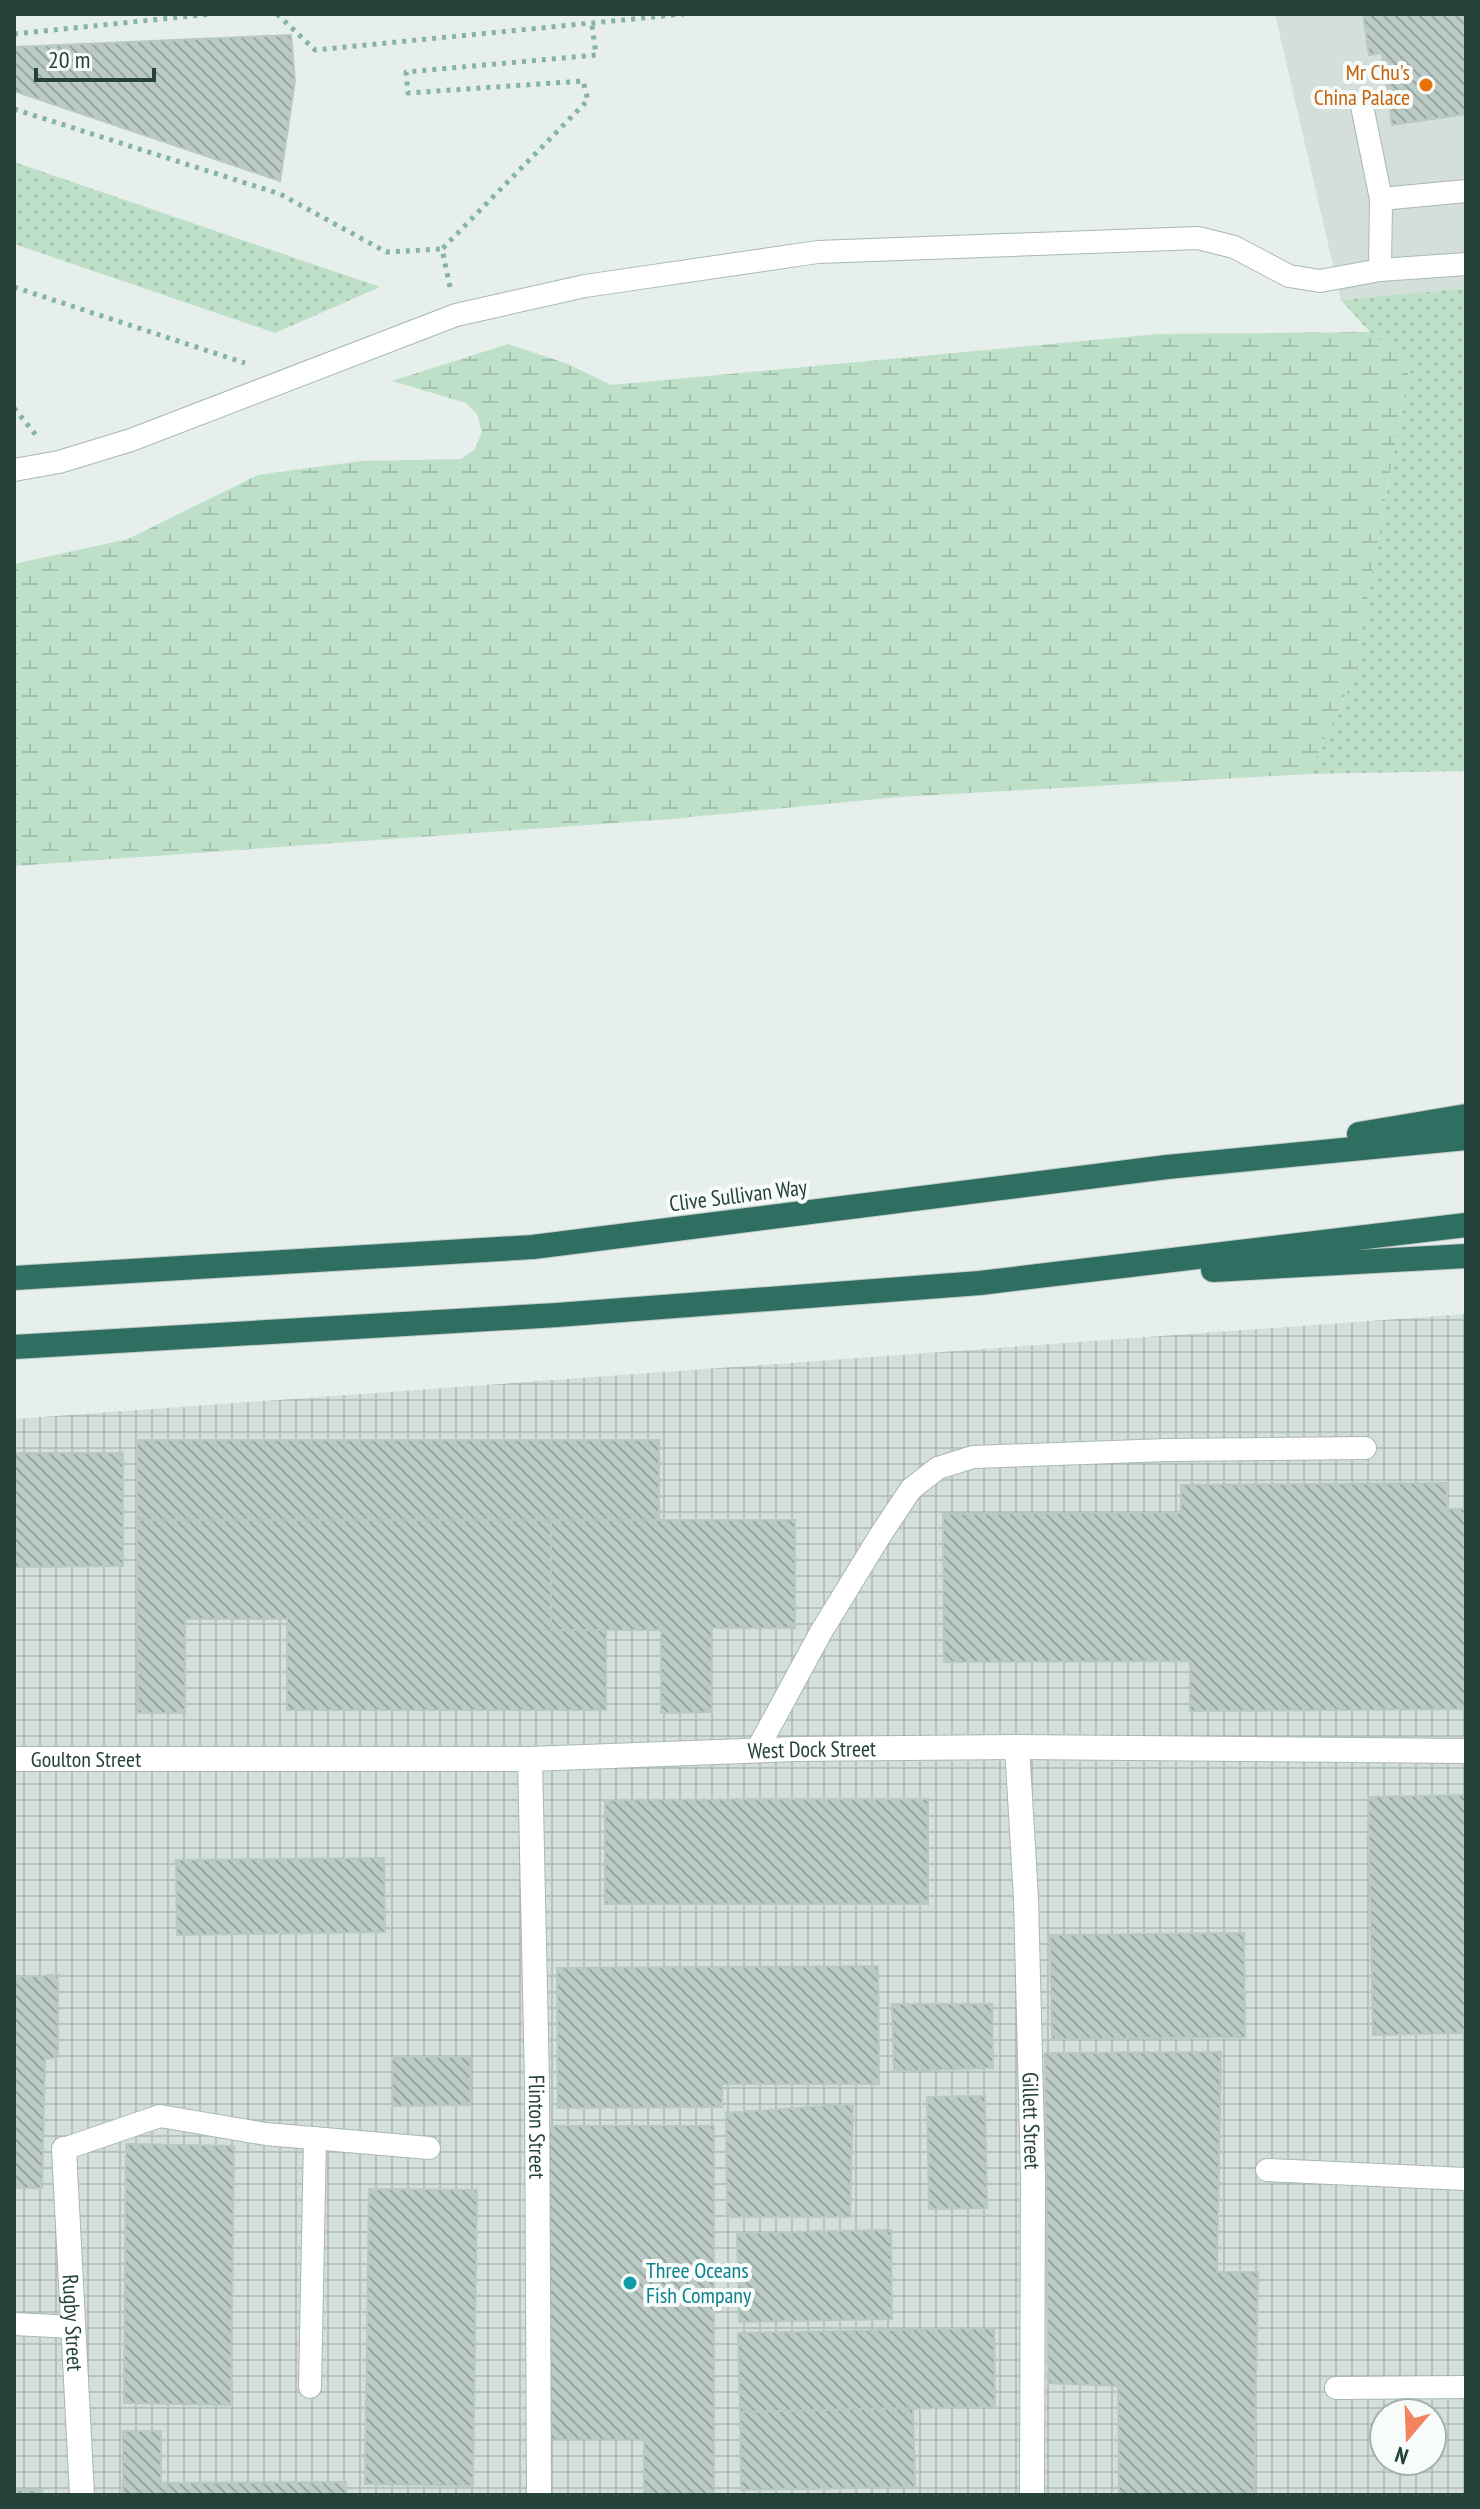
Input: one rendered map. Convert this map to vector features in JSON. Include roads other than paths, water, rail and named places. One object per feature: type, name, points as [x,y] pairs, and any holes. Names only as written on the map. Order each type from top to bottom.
[{"type":"highway","points":[[1167,1167],[1466,1116]]},
{"type":"highway","name":"Clive Sullivan Way","points":[[14,1278],[533,1247],[1167,1167],[1466,1138]]},
{"type":"highway","points":[[980,1283],[1466,1225]]},
{"type":"highway","points":[[14,1347],[557,1315],[980,1283],[1466,1256]]},
{"type":"street","name":"West Dock Street","points":[[159,1761],[530,1759],[757,1750],[1017,1747],[1466,1751]]},
{"type":"street","name":"Gillett Street","points":[[1017,1747],[1026,1898],[1033,2176],[1032,2495]]},
{"type":"street","name":"Goulton Street","points":[[14,1759],[159,1761]]},
{"type":"street","name":"Flinton Street","points":[[530,1759],[538,2114],[539,2495]]},
{"type":"street","name":"Rugby Street","points":[[64,2149],[82,2495]]},
{"type":"lane","points":[[1362,106],[1381,199],[1380,270]]},
{"type":"lane","points":[[1381,199],[1466,191]]},
{"type":"lane","points":[[14,470],[59,462],[131,440],[456,315],[585,286],[818,252],[1198,238],[1234,247],[1289,276],[1320,281],[1380,270],[1466,264]]},
{"type":"lane","points":[[757,1750],[821,1632],[881,1534],[911,1489],[938,1468],[973,1457],[1167,1450],[1365,1448]]},
{"type":"lane","points":[[64,2149],[160,2116],[266,2134],[429,2148]]},
{"type":"lane","points":[[310,2387],[315,2138]]},
{"type":"lane","points":[[1267,2170],[1466,2179]]},
{"type":"lane","points":[[14,2324],[73,2327]]},
{"type":"lane","points":[[1336,2388],[1466,2387]]},
{"type":"place","name":"Mr Chu's China Palace","points":[[1426,85]]},
{"type":"place","name":"Three Oceans Fish Company","points":[[630,2283]]}]
